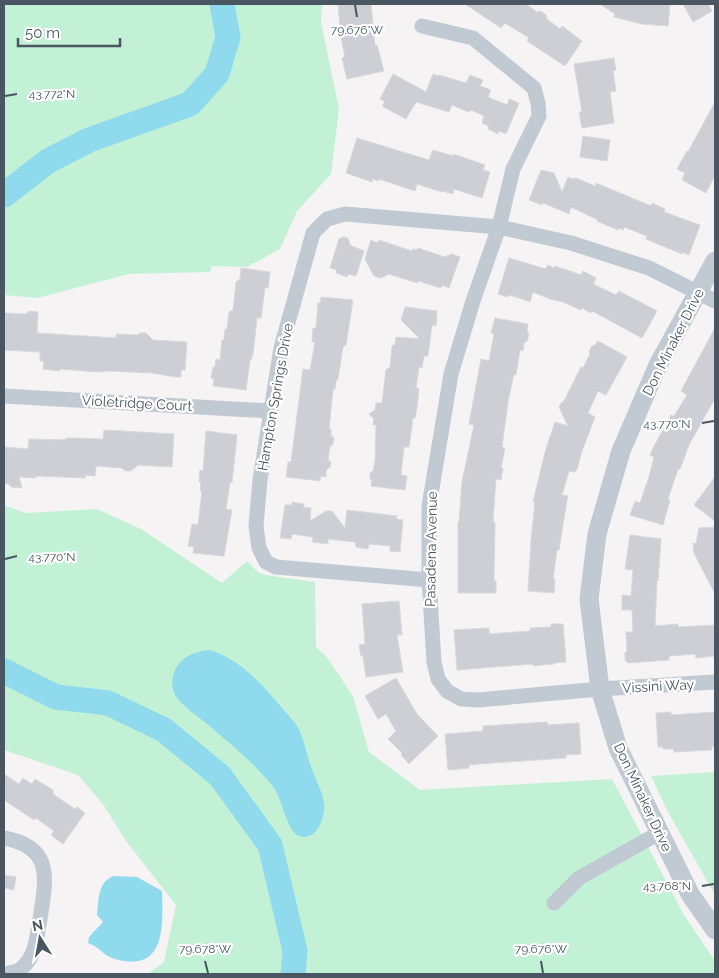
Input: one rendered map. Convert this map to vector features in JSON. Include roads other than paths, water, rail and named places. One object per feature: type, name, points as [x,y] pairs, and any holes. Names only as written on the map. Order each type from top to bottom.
[{"type":"street","name":"Pasadena Avenue","points":[[422,26],[473,38],[534,88],[539,116],[514,169],[499,227],[473,301],[451,374],[429,506],[428,580],[434,662],[438,679],[447,691],[461,699],[478,700],[600,689]]},
{"type":"street","name":"Hampton Springs Drive","points":[[428,580],[276,567],[266,562],[259,548],[256,526],[260,480],[270,411],[281,348],[312,233],[327,220],[345,214],[499,227],[571,244],[649,268],[715,301]]},
{"type":"street","name":"Don Minaker Drive","points":[[715,261],[658,365],[621,451],[597,534],[590,599],[600,689],[618,748],[690,894],[715,930]]},
{"type":"street","name":"Violetridge Court","points":[[4,396],[270,411]]},
{"type":"street","name":"Vissini Way","points":[[600,689],[715,682]]},
{"type":"street","points":[[554,904],[579,878],[660,833]]},
{"type":"street","points":[[4,838],[20,841],[33,851],[40,860],[46,883],[34,955],[20,970],[4,974]]},
{"type":"water","points":[[210,650],[241,666],[267,690],[297,726],[324,804],[321,822],[314,833],[309,836],[303,837],[293,832],[277,793],[259,770],[185,707],[175,695],[172,684],[174,673],[183,659],[199,652]]},
{"type":"water","points":[[114,876],[137,877],[162,891],[162,919],[158,944],[153,953],[144,959],[132,962],[115,959],[88,943],[89,937],[103,922],[97,915],[100,892],[104,883]]},
{"type":"waterway","points":[[4,195],[48,161],[89,140],[190,104],[217,74],[228,37],[222,4]]},
{"type":"waterway","points":[[4,671],[56,697],[108,703],[164,730],[220,776],[270,845],[295,951],[293,974]]}]
